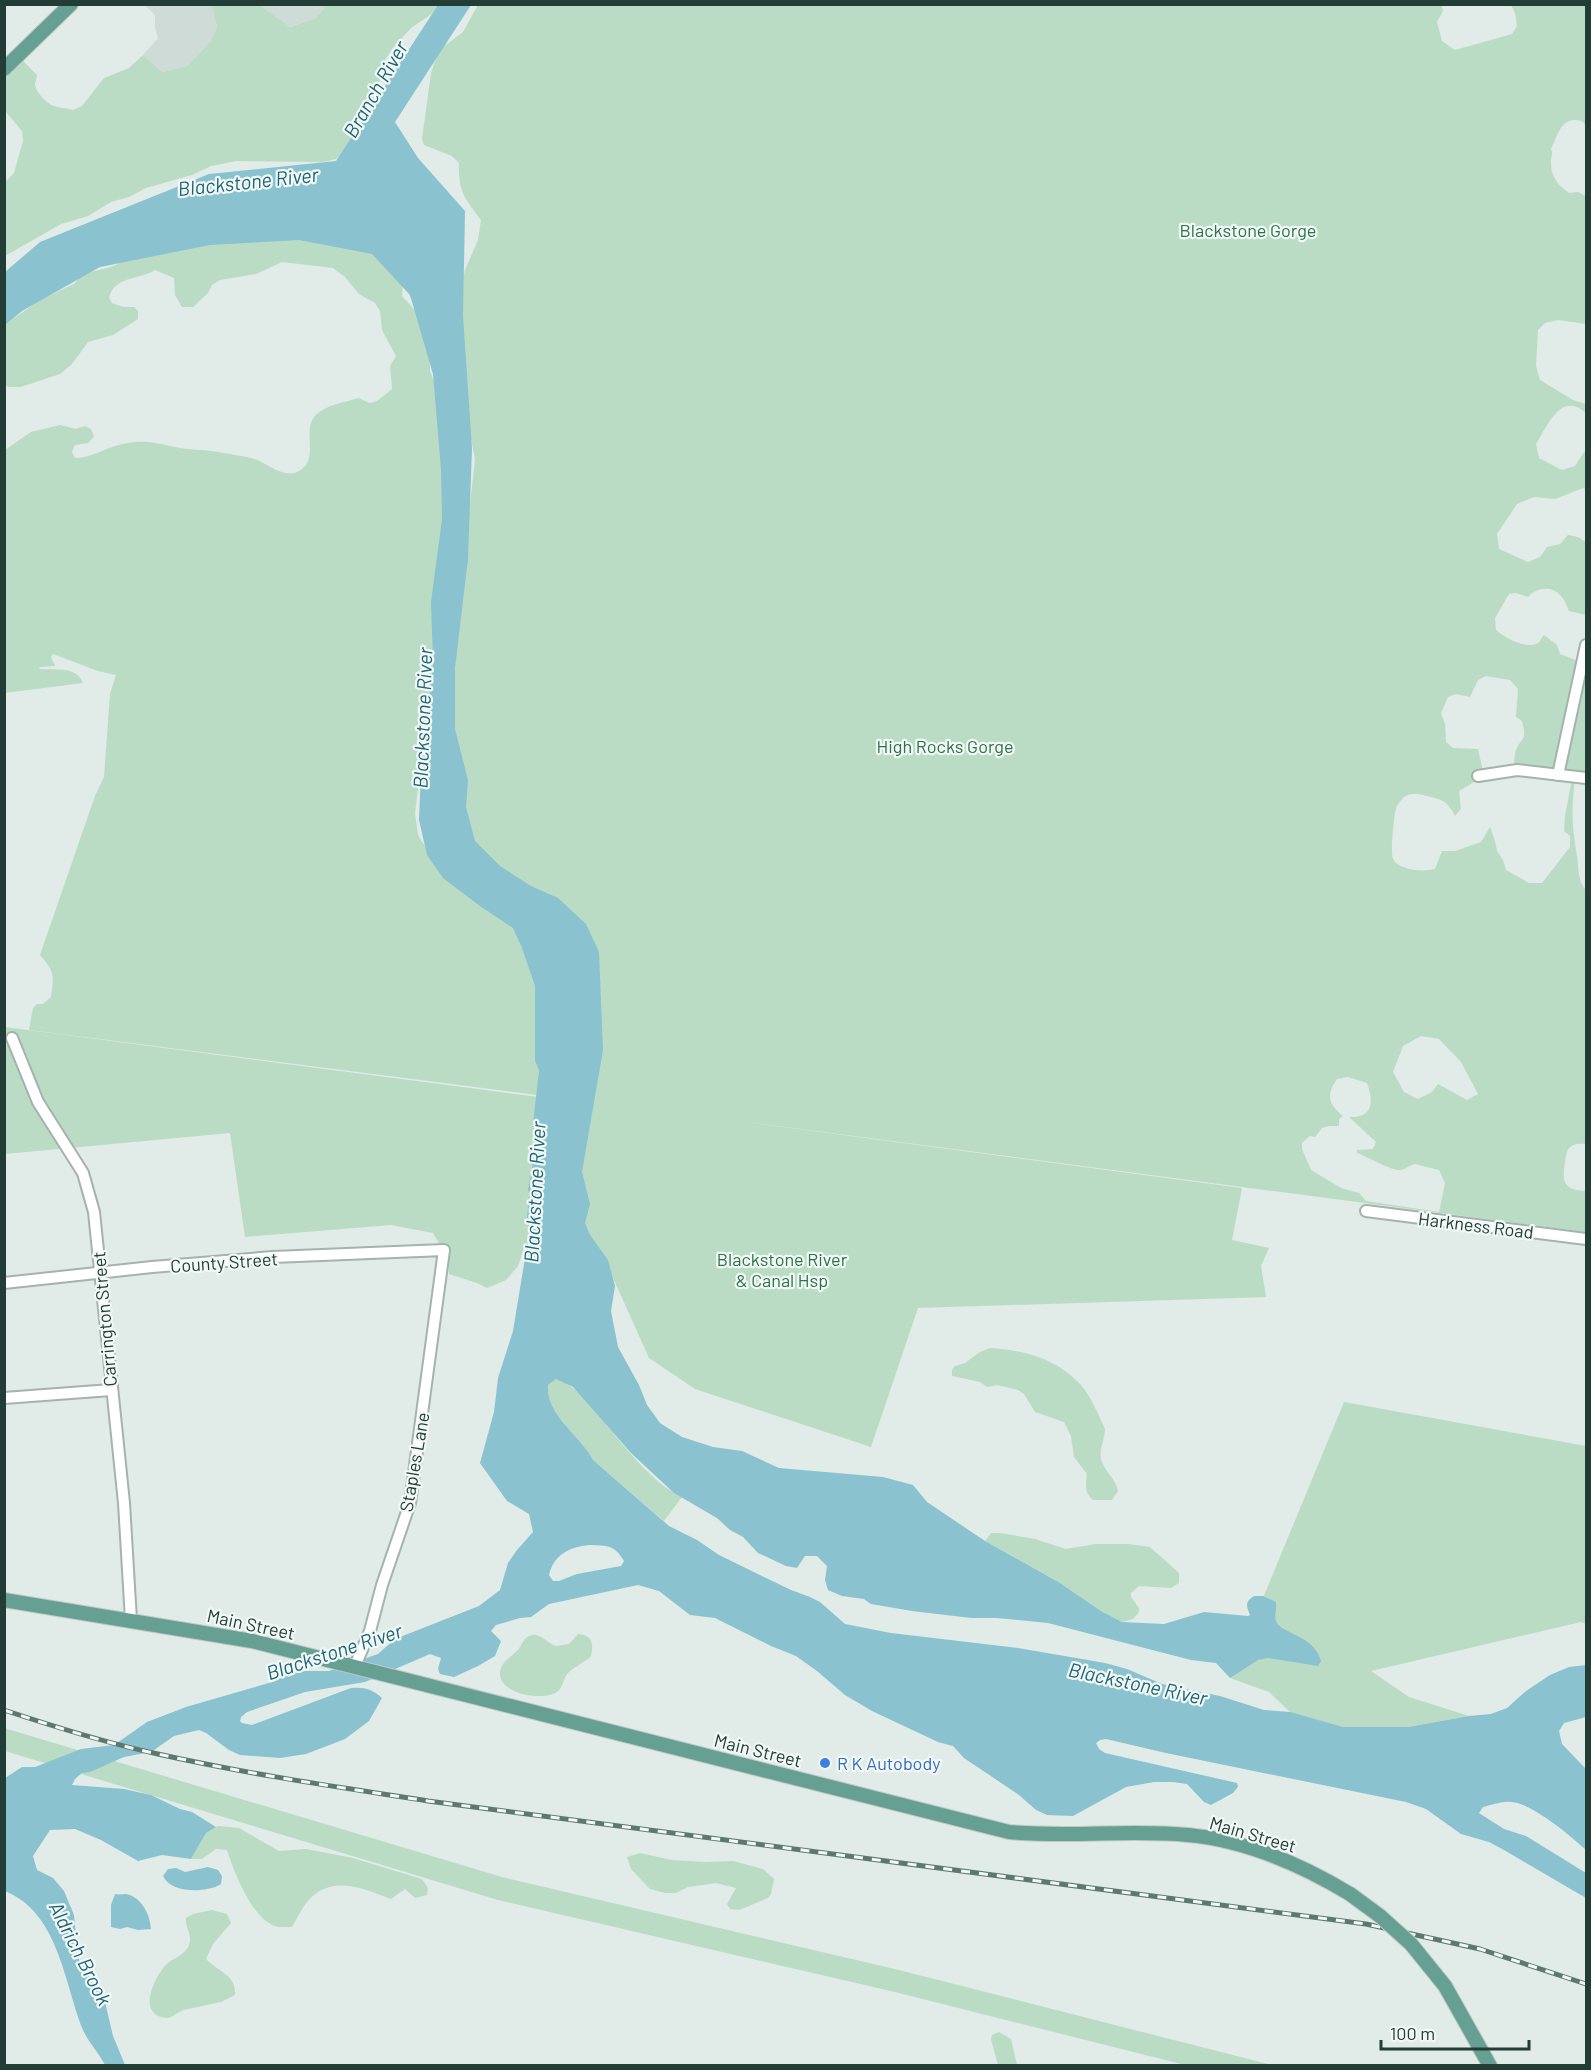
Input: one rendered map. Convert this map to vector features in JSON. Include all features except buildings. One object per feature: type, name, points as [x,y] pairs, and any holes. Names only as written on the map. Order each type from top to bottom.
[{"type":"main road","points":[[4,69],[71,4]]},
{"type":"main road","name":"Main Street","points":[[4,1600],[252,1641],[335,1661],[357,1661],[399,1678],[1009,1832],[1067,1835],[1188,1834],[1216,1839],[1274,1856],[1304,1868],[1350,1894],[1398,1931],[1445,1986],[1490,2066]]},
{"type":"street","points":[[1558,775],[1587,645]]},
{"type":"street","points":[[1478,776],[1517,770],[1587,778]]},
{"type":"street","name":"Carrington Street","points":[[12,1038],[38,1102],[83,1173],[94,1212],[124,1503],[130,1620]]},
{"type":"street","name":"Harkness Road","points":[[1366,1211],[1587,1239]]},
{"type":"street","name":"County Street","points":[[4,1284],[273,1257],[444,1250]]},
{"type":"street","name":"Staples Lane","points":[[357,1661],[370,1631],[382,1585],[410,1503],[444,1250]]},
{"type":"street","points":[[4,1398],[111,1390]]},
{"type":"shaded area","points":[[212,4],[217,27],[211,41],[187,66],[162,72],[143,55],[158,38],[155,15],[145,5]]},
{"type":"shaded area","points":[[259,5],[326,5],[316,18],[289,27]]},
{"type":"green space","points":[[1441,4],[1443,11],[1437,22],[1442,41],[1455,50],[1512,34],[1517,26],[1511,5],[1586,5],[1586,127],[1577,120],[1562,126],[1551,149],[1551,169],[1556,181],[1569,193],[1578,192],[1586,196],[1586,324],[1558,320],[1545,323],[1538,330],[1536,366],[1540,380],[1573,400],[1586,404],[1586,413],[1577,407],[1562,408],[1556,413],[1536,444],[1539,458],[1562,470],[1575,466],[1584,452],[1586,453],[1586,489],[1583,488],[1555,499],[1534,497],[1517,504],[1497,534],[1499,549],[1528,562],[1540,557],[1547,547],[1560,544],[1568,535],[1586,542],[1586,615],[1569,611],[1561,596],[1547,589],[1539,590],[1528,597],[1516,593],[1509,594],[1495,618],[1496,630],[1510,639],[1522,644],[1533,645],[1539,642],[1544,635],[1557,645],[1560,654],[1586,666],[1586,779],[1575,780],[1573,827],[1579,874],[1586,890],[1586,1144],[1575,1144],[1570,1147],[1566,1156],[1564,1176],[1566,1184],[1570,1187],[1586,1191],[1586,1232],[746,1122],[1242,1188],[1232,1240],[1269,1248],[1261,1266],[1266,1297],[918,1308],[871,1447],[695,1389],[649,1358],[600,1249],[568,1214],[523,892],[441,820],[460,590],[475,460],[465,404],[462,284],[465,270],[478,240],[481,220],[461,188],[459,163],[452,156],[424,145],[422,139],[431,73],[439,50],[463,32],[478,5]],"holes":[[[1486,676],[1510,680],[1518,689],[1516,717],[1522,721],[1524,737],[1516,750],[1514,771],[1572,779],[1564,831],[1570,836],[1570,847],[1542,883],[1529,883],[1506,870],[1497,851],[1490,827],[1481,842],[1455,851],[1442,851],[1435,869],[1406,868],[1393,859],[1395,812],[1397,805],[1404,797],[1418,794],[1443,801],[1455,816],[1461,809],[1459,791],[1484,776],[1478,749],[1453,748],[1446,742],[1445,724],[1441,713],[1448,697],[1456,694],[1470,697],[1478,680]],[[1421,1036],[1439,1039],[1461,1062],[1478,1094],[1467,1100],[1438,1084],[1432,1092],[1418,1099],[1404,1092],[1393,1072],[1403,1046]],[[1348,1077],[1367,1083],[1371,1096],[1370,1108],[1367,1112],[1357,1117],[1349,1117],[1376,1142],[1373,1149],[1357,1150],[1357,1153],[1397,1170],[1415,1164],[1439,1170],[1445,1183],[1439,1212],[1366,1201],[1359,1193],[1341,1188],[1311,1170],[1302,1149],[1302,1143],[1310,1136],[1315,1137],[1322,1128],[1339,1126],[1339,1119],[1343,1116],[1330,1099],[1331,1090],[1337,1079]]]},
{"type":"green space","points":[[212,5],[259,5],[290,27],[316,18],[326,5],[438,5],[436,11],[411,28],[392,49],[384,62],[368,132],[336,159],[323,162],[237,161],[211,166],[192,175],[146,188],[129,197],[111,202],[88,216],[61,224],[5,256],[5,182],[14,173],[23,141],[22,131],[5,111],[5,71],[20,58],[37,75],[35,85],[45,100],[51,105],[73,110],[82,106],[104,78],[129,68],[143,55],[162,72],[187,66],[211,41],[217,27]]},
{"type":"green space","points":[[291,235],[369,243],[403,284],[402,296],[421,317],[430,339],[430,371],[441,399],[447,513],[439,566],[432,673],[415,813],[418,835],[444,877],[532,931],[541,1043],[537,1095],[29,1030],[33,1008],[37,1004],[43,1004],[51,997],[52,974],[40,955],[95,796],[104,777],[110,694],[116,675],[98,671],[53,654],[51,657],[55,666],[39,669],[70,671],[76,674],[83,683],[5,693],[5,450],[31,432],[60,425],[76,429],[85,426],[91,429],[94,437],[88,443],[75,445],[72,452],[75,458],[132,442],[149,442],[247,457],[281,472],[297,472],[308,461],[310,429],[316,415],[330,406],[359,398],[369,403],[377,401],[392,389],[390,366],[396,356],[382,330],[380,311],[375,303],[359,294],[345,277],[333,268],[282,262],[256,274],[220,280],[212,285],[208,293],[193,307],[182,307],[175,295],[174,278],[155,270],[122,282],[116,286],[109,298],[112,303],[123,307],[134,307],[138,311],[138,319],[113,335],[88,342],[72,364],[60,374],[21,387],[5,385],[4,325],[40,300],[74,284],[83,274],[111,267],[133,257],[197,244]]},
{"type":"green space","points":[[5,1027],[554,1099],[547,1231],[524,1248],[518,1266],[506,1280],[487,1288],[449,1274],[448,1260],[433,1233],[391,1225],[245,1237],[230,1133],[5,1154]]},
{"type":"green space","points":[[990,1348],[1027,1353],[1038,1357],[1060,1368],[1080,1384],[1094,1405],[1105,1429],[1101,1459],[1118,1491],[1112,1500],[1093,1500],[1088,1494],[1087,1474],[1074,1457],[1071,1436],[1064,1422],[1035,1412],[1024,1394],[1018,1390],[997,1385],[987,1387],[980,1382],[952,1376],[955,1366],[965,1363]]},
{"type":"green space","points":[[556,1379],[569,1385],[580,1394],[647,1472],[682,1497],[664,1521],[593,1460],[558,1416],[552,1406],[548,1385]]},
{"type":"green space","points":[[1344,1402],[1586,1446],[1586,1624],[1581,1622],[1371,1671],[1409,1697],[1469,1716],[1408,1727],[1343,1727],[1297,1716],[1269,1692],[1230,1678],[1236,1674],[1232,1673]]},
{"type":"green space","points":[[991,1533],[1035,1539],[1066,1549],[1096,1544],[1150,1547],[1179,1573],[1179,1583],[1171,1588],[1139,1586],[1131,1593],[1131,1597],[1139,1608],[1139,1612],[1133,1619],[1122,1622],[1101,1611],[1060,1583],[985,1541]]},
{"type":"green space","points":[[578,1634],[591,1640],[591,1656],[569,1672],[557,1692],[541,1696],[530,1695],[520,1693],[504,1684],[500,1677],[502,1665],[527,1638],[535,1635],[556,1646],[569,1644]]},
{"type":"green space","points":[[4,1728],[502,1877],[899,1970],[1272,2065],[1185,2065],[895,1992],[498,1900],[5,1751]]},
{"type":"green space","points":[[218,1826],[239,1828],[279,1851],[306,1849],[353,1858],[422,1879],[428,1888],[427,1895],[415,1898],[405,1889],[391,1899],[352,1886],[332,1886],[323,1889],[311,1898],[292,1927],[278,1927],[260,1916],[253,1906],[234,1871],[227,1850],[216,1849],[202,1859],[191,1859],[206,1833]]},
{"type":"green space","points":[[640,1853],[672,1860],[733,1861],[763,1869],[774,1879],[771,1894],[768,1898],[739,1910],[730,1909],[727,1904],[736,1888],[716,1883],[688,1887],[676,1893],[650,1889],[631,1869],[627,1857]]},
{"type":"green space","points":[[212,1910],[227,1914],[231,1923],[213,1944],[206,1959],[230,1978],[235,1988],[235,1995],[221,2002],[183,2010],[169,2018],[159,2016],[153,2012],[150,2005],[152,1989],[164,1967],[184,1952],[189,1945],[186,1918]]},
{"type":"green space","points":[[999,2032],[1011,2039],[1017,2065],[998,2065],[991,2039],[992,2035]]},
{"type":"water","name":"Blackstone River","points":[[438,5],[471,5],[395,122],[418,158],[465,211],[463,316],[472,448],[468,559],[455,668],[455,729],[468,780],[466,807],[475,841],[500,866],[531,886],[558,898],[586,924],[599,952],[603,1050],[582,1172],[590,1204],[585,1223],[590,1235],[608,1260],[615,1286],[611,1311],[618,1347],[647,1405],[660,1423],[682,1437],[713,1447],[742,1451],[779,1468],[883,1477],[913,1485],[927,1502],[985,1541],[1060,1583],[1101,1611],[1122,1622],[1164,1624],[1204,1612],[1248,1616],[1250,1615],[1247,1606],[1249,1600],[1254,1596],[1263,1596],[1276,1602],[1275,1619],[1279,1625],[1312,1645],[1321,1661],[1318,1666],[1268,1658],[1258,1660],[1230,1678],[1216,1663],[1191,1660],[1048,1623],[912,1611],[842,1596],[828,1590],[825,1580],[827,1566],[817,1556],[805,1556],[797,1568],[786,1566],[758,1553],[743,1537],[730,1530],[717,1518],[674,1493],[631,1453],[573,1387],[556,1379],[548,1385],[552,1406],[558,1416],[593,1460],[669,1526],[697,1540],[719,1555],[820,1602],[845,1624],[891,1633],[1018,1648],[1105,1663],[1127,1669],[1162,1684],[1220,1696],[1264,1710],[1290,1712],[1343,1727],[1408,1727],[1491,1714],[1507,1708],[1526,1691],[1550,1675],[1569,1667],[1586,1665],[1586,1717],[1564,1723],[1559,1731],[1562,1744],[1586,1769],[1586,1850],[1551,1821],[1520,1804],[1497,1803],[1483,1807],[1479,1813],[1504,1829],[1526,1836],[1586,1873],[1586,1898],[1489,1842],[1461,1834],[1426,1809],[1406,1802],[1106,1739],[1096,1743],[1105,1753],[1237,1783],[1238,1787],[1233,1793],[1211,1805],[1204,1802],[1187,1784],[1154,1782],[1126,1787],[1073,1816],[1047,1815],[1036,1810],[1019,1795],[964,1758],[953,1746],[938,1742],[872,1711],[845,1695],[796,1656],[715,1618],[690,1615],[659,1591],[638,1585],[549,1604],[531,1617],[496,1625],[491,1631],[501,1641],[495,1656],[454,1677],[440,1674],[438,1669],[441,1658],[430,1654],[365,1682],[305,1692],[247,1712],[241,1717],[242,1723],[252,1725],[351,1688],[368,1689],[382,1698],[369,1721],[345,1739],[306,1754],[280,1758],[240,1755],[199,1730],[174,1736],[151,1752],[124,1757],[90,1772],[82,1773],[75,1779],[72,1785],[124,1789],[151,1795],[180,1809],[192,1812],[216,1827],[206,1833],[191,1859],[162,1855],[138,1861],[101,1840],[75,1829],[50,1830],[33,1856],[37,1870],[53,1878],[64,1891],[74,1915],[78,1958],[105,2002],[113,2036],[125,2065],[105,2065],[83,2030],[57,1951],[48,1932],[37,1915],[23,1901],[5,1891],[5,1778],[22,1767],[35,1767],[81,1749],[114,1745],[147,1722],[186,1707],[272,1682],[289,1674],[329,1671],[378,1654],[395,1639],[479,1606],[500,1590],[508,1563],[533,1532],[529,1514],[507,1501],[480,1463],[494,1412],[498,1378],[513,1331],[529,1234],[527,1216],[530,1194],[528,1190],[535,1152],[533,1124],[539,1070],[535,1061],[535,986],[513,928],[443,878],[427,855],[419,820],[421,772],[433,662],[431,602],[442,519],[441,470],[433,374],[410,295],[372,254],[299,240],[210,245],[100,267],[22,311],[5,325],[5,272],[40,242],[209,174],[336,161]],"holes":[[[589,1545],[610,1547],[617,1551],[624,1561],[621,1566],[553,1581],[549,1575],[559,1557],[569,1550]]]},
{"type":"water","points":[[208,1867],[218,1870],[222,1876],[221,1884],[199,1890],[181,1889],[167,1882],[163,1876],[168,1869],[176,1868],[185,1872]]},
{"type":"water","points":[[115,1894],[126,1894],[137,1899],[147,1913],[151,1929],[111,1927],[111,1905]]},
{"type":"railway","points":[[4,1710],[139,1750],[225,1768],[326,1785],[428,1801],[1366,1924],[1480,1949],[1586,1984]]},
{"type":"place","name":"R K Autobody","points":[[825,1763]]},
{"type":"water label","name":"Branch River","points":[[375,89]]},
{"type":"water label","name":"Aldrich Brook","points":[[81,1953]]},
{"type":"park label","name":"Blackstone Gorge","points":[[1248,230]]},
{"type":"park label","name":"High Rocks Gorge","points":[[945,746]]},
{"type":"park label","name":"Blackstone River & Canal Hsp","points":[[782,1269]]}]
